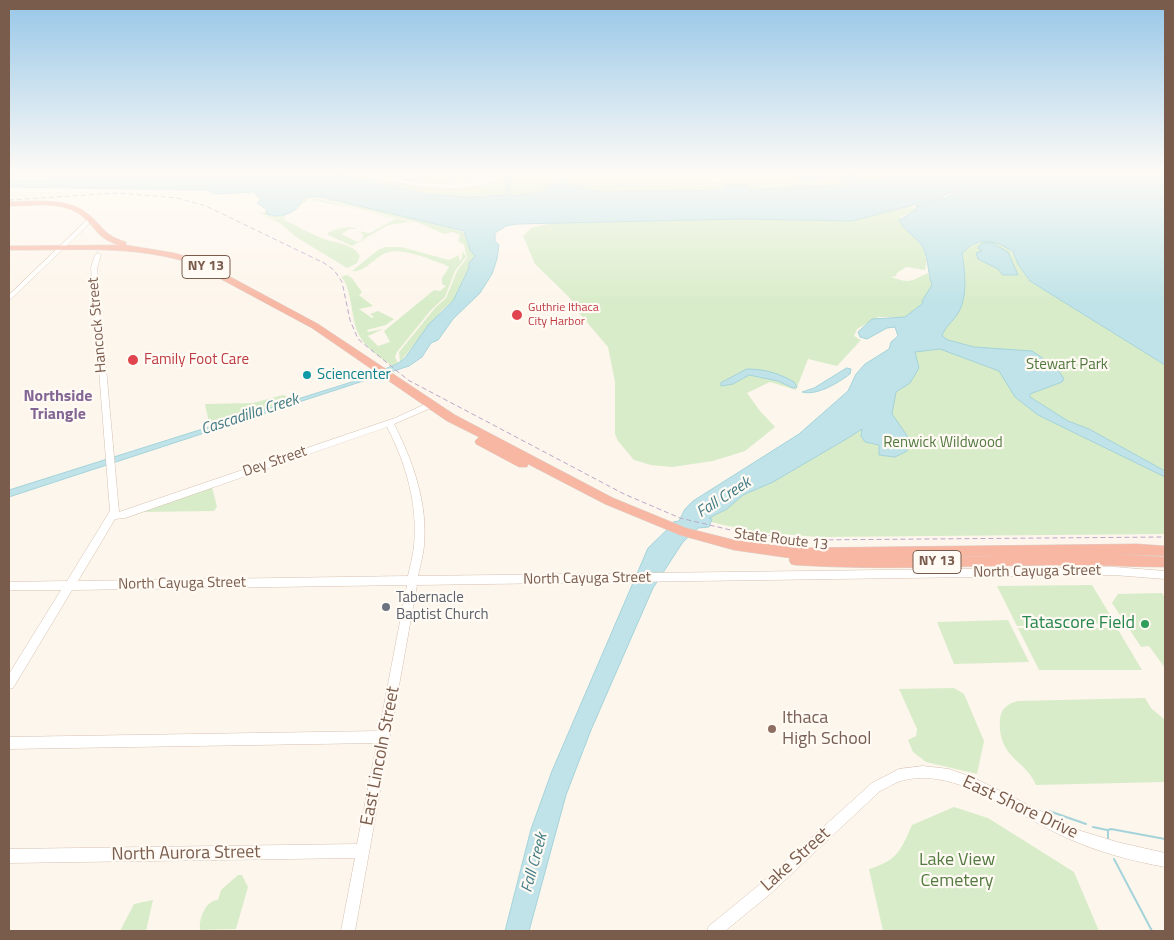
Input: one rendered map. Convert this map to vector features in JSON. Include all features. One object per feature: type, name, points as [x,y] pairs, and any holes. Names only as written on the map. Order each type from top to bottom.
[{"type":"highway","name":"NY 13","points":[[85,216],[98,233],[108,240],[196,262],[290,314],[293,319],[427,407],[512,449]]},
{"type":"highway","name":"NY 13","points":[[9,248],[60,248],[97,251],[112,248],[147,250]]},
{"type":"highway","name":"State Route 13","points":[[427,407],[482,443],[652,524],[759,556],[837,563],[1107,560],[1165,562]]},
{"type":"highway","name":"State Route 13","points":[[512,449],[652,524]]},
{"type":"highway","name":"State Route 13","points":[[711,543],[764,550],[819,554],[1165,551]]},
{"type":"street","points":[[9,298],[90,220]]},
{"type":"street","name":"Hancock Street","points":[[97,251],[94,270],[116,516]]},
{"type":"street","name":"Dey Street","points":[[116,516],[389,423],[427,407]]},
{"type":"street","name":"East Lincoln Street","points":[[348,931],[419,546],[419,502],[410,468],[389,423]]},
{"type":"street","points":[[9,684],[69,586],[116,516]]},
{"type":"street","name":"North Cayuga Street","points":[[9,586],[1114,571],[1165,574]]},
{"type":"street","points":[[9,743],[384,738]]},
{"type":"street","name":"East Shore Drive","points":[[876,788],[890,778],[914,772],[945,774],[975,785],[1070,833],[1112,848],[1165,860]]},
{"type":"street","name":"Lake Street","points":[[714,931],[764,890],[876,788]]},
{"type":"street","name":"North Aurora Street","points":[[9,856],[363,850]]},
{"type":"green space","points":[[264,216],[273,219],[286,218],[284,220],[314,235],[349,246],[360,256],[357,263],[347,268],[296,237],[280,223]]},
{"type":"green space","points":[[268,216],[285,216],[282,218]]},
{"type":"green space","points":[[383,216],[411,222],[388,225],[352,246],[328,235],[328,233],[335,230],[351,227],[358,229],[350,229],[341,234],[358,242],[363,238],[363,234],[358,231],[370,233],[395,219]]},
{"type":"green space","points":[[390,216],[404,216],[467,234],[467,243],[475,256],[469,263],[469,268],[453,301],[442,310],[400,362],[399,352],[435,308],[446,298],[457,271],[467,258],[464,245],[458,241],[460,235],[453,232],[444,234],[419,223]]},
{"type":"green space","points":[[873,216],[902,216],[900,217],[900,223],[916,238],[926,257],[925,270],[906,267],[897,273],[896,276],[891,277],[911,281],[928,273],[932,285],[923,303],[905,317],[878,317],[857,329],[854,336],[861,340],[837,366],[808,359],[796,390],[770,382],[747,393],[775,427],[745,451],[713,461],[672,467],[651,465],[634,460],[618,441],[615,434],[615,382],[608,347],[579,313],[570,298],[535,264],[523,236],[531,228],[552,223],[741,219],[852,221]]},
{"type":"green space","name":"Renwick Wildwood","points":[[984,240],[1002,244],[1008,249],[1030,281],[1165,365],[1165,534],[818,537],[756,532],[692,518],[761,473],[925,328],[941,248],[965,250]]},
{"type":"green space","points":[[385,247],[401,247],[449,260],[459,255],[461,261],[463,251],[466,257],[455,271],[445,297],[431,310],[397,352],[395,357],[398,363],[392,366],[373,352],[358,333],[347,288],[341,277],[347,275],[352,278],[362,292],[359,295],[373,306],[359,309],[372,318],[374,317],[370,314],[378,311],[394,319],[386,325],[367,330],[368,332],[383,329],[368,336],[378,346],[390,342],[384,331],[434,290],[440,291],[446,286],[442,284],[442,278],[449,267],[415,254],[400,251],[386,253],[361,270],[352,271],[378,250]]},
{"type":"green space","points":[[283,395],[298,400],[210,427],[205,404],[253,403]]},
{"type":"green space","points":[[212,487],[217,507],[214,511],[143,512]]},
{"type":"green space","points":[[1092,585],[1115,623],[1017,626],[997,586]]},
{"type":"green space","name":"Tatascore Field","points":[[1162,593],[1165,598],[1165,668],[1149,646],[1141,647],[1112,603],[1118,594]]},
{"type":"green space","points":[[1008,620],[1029,662],[954,664],[937,622]]},
{"type":"green space","points":[[1018,628],[1117,628],[1142,670],[1039,670]]},
{"type":"green space","points":[[954,688],[964,694],[984,741],[977,774],[926,762],[913,752],[908,740],[916,736],[917,729],[899,689]]},
{"type":"green space","points":[[1145,698],[1151,708],[1165,720],[1165,782],[1036,785],[1031,776],[1007,750],[1000,732],[1002,712],[1006,707],[1018,701]]},
{"type":"green space","name":"Lake View Cemetery","points":[[954,807],[988,818],[1074,872],[1099,931],[883,931],[869,869],[886,862],[897,853],[912,825]]},
{"type":"green space","points":[[238,875],[242,875],[248,887],[236,929],[200,930],[202,915],[206,907],[213,901],[218,900],[221,890]]},
{"type":"green space","points":[[153,900],[146,931],[120,931],[134,904]]},
{"type":"water","name":"Cascadilla Creek","points":[[401,216],[872,216],[852,221],[741,219],[517,224],[506,226],[495,233],[495,241],[499,245],[497,259],[492,274],[480,293],[453,319],[438,340],[431,343],[422,357],[409,366],[9,497],[9,490],[358,380],[397,364],[405,358],[429,324],[453,301],[469,268],[469,263],[475,256],[470,250],[464,231]]},
{"type":"water","name":"Fall Creek","points":[[906,216],[1165,216],[1165,365],[1030,281],[1018,264],[1013,252],[1000,244],[986,241],[974,244],[962,254],[965,276],[963,300],[958,313],[945,329],[942,336],[948,340],[974,347],[1032,351],[1057,368],[1064,379],[1062,382],[1030,394],[1030,397],[1068,421],[1089,429],[1165,471],[1165,477],[1038,415],[1015,397],[999,371],[940,349],[915,352],[919,368],[910,383],[896,392],[892,414],[908,437],[907,451],[895,457],[879,455],[879,445],[865,442],[861,436],[862,429],[773,482],[743,495],[727,509],[709,518],[712,519],[709,527],[698,528],[683,542],[653,588],[591,730],[566,795],[529,931],[505,931],[531,829],[552,771],[648,548],[673,522],[679,521],[685,509],[693,501],[799,434],[848,391],[856,374],[865,364],[889,349],[891,342],[898,336],[895,327],[887,328],[867,339],[860,337],[858,332],[872,319],[905,317],[923,303],[922,301],[932,285],[926,258],[920,243],[899,220]]},
{"type":"water","points":[[984,243],[992,243],[1008,252],[1018,275],[1003,275],[998,269],[978,259],[976,253],[982,251],[978,248],[979,246]]},
{"type":"water","points":[[847,368],[851,369],[850,374],[833,385],[814,392],[802,392],[814,388]]},
{"type":"water","points":[[747,369],[777,374],[794,382],[797,387],[793,388],[778,381],[749,375],[733,384],[721,386],[721,383]]},
{"type":"waterway","points":[[1049,811],[1086,824]]},
{"type":"waterway","points":[[1093,827],[1107,830]]},
{"type":"waterway","points":[[1108,839],[1108,830],[1111,829],[1165,839]]},
{"type":"waterway","points":[[1114,859],[1152,931]]},
{"type":"railway","points":[[226,216],[324,263],[334,270],[342,282],[350,320],[358,339],[408,380],[624,494],[680,518],[739,532],[808,540],[1165,537]]},
{"type":"place","name":"Guthrie Ithaca City Harbor","points":[[517,315]]},
{"type":"place","name":"Family Foot Care","points":[[133,360]]},
{"type":"place","name":"Sciencenter","points":[[307,375]]},
{"type":"place","name":"Tabernacle Baptist Church","points":[[386,607]]},
{"type":"place","name":"Tatascore Field","points":[[1145,624]]},
{"type":"place","name":"Ithaca High School","points":[[772,729]]},
{"type":"district","name":"Northside Triangle","points":[[58,406]]},
{"type":"park label","name":"Stewart Park","points":[[1067,365]]}]
